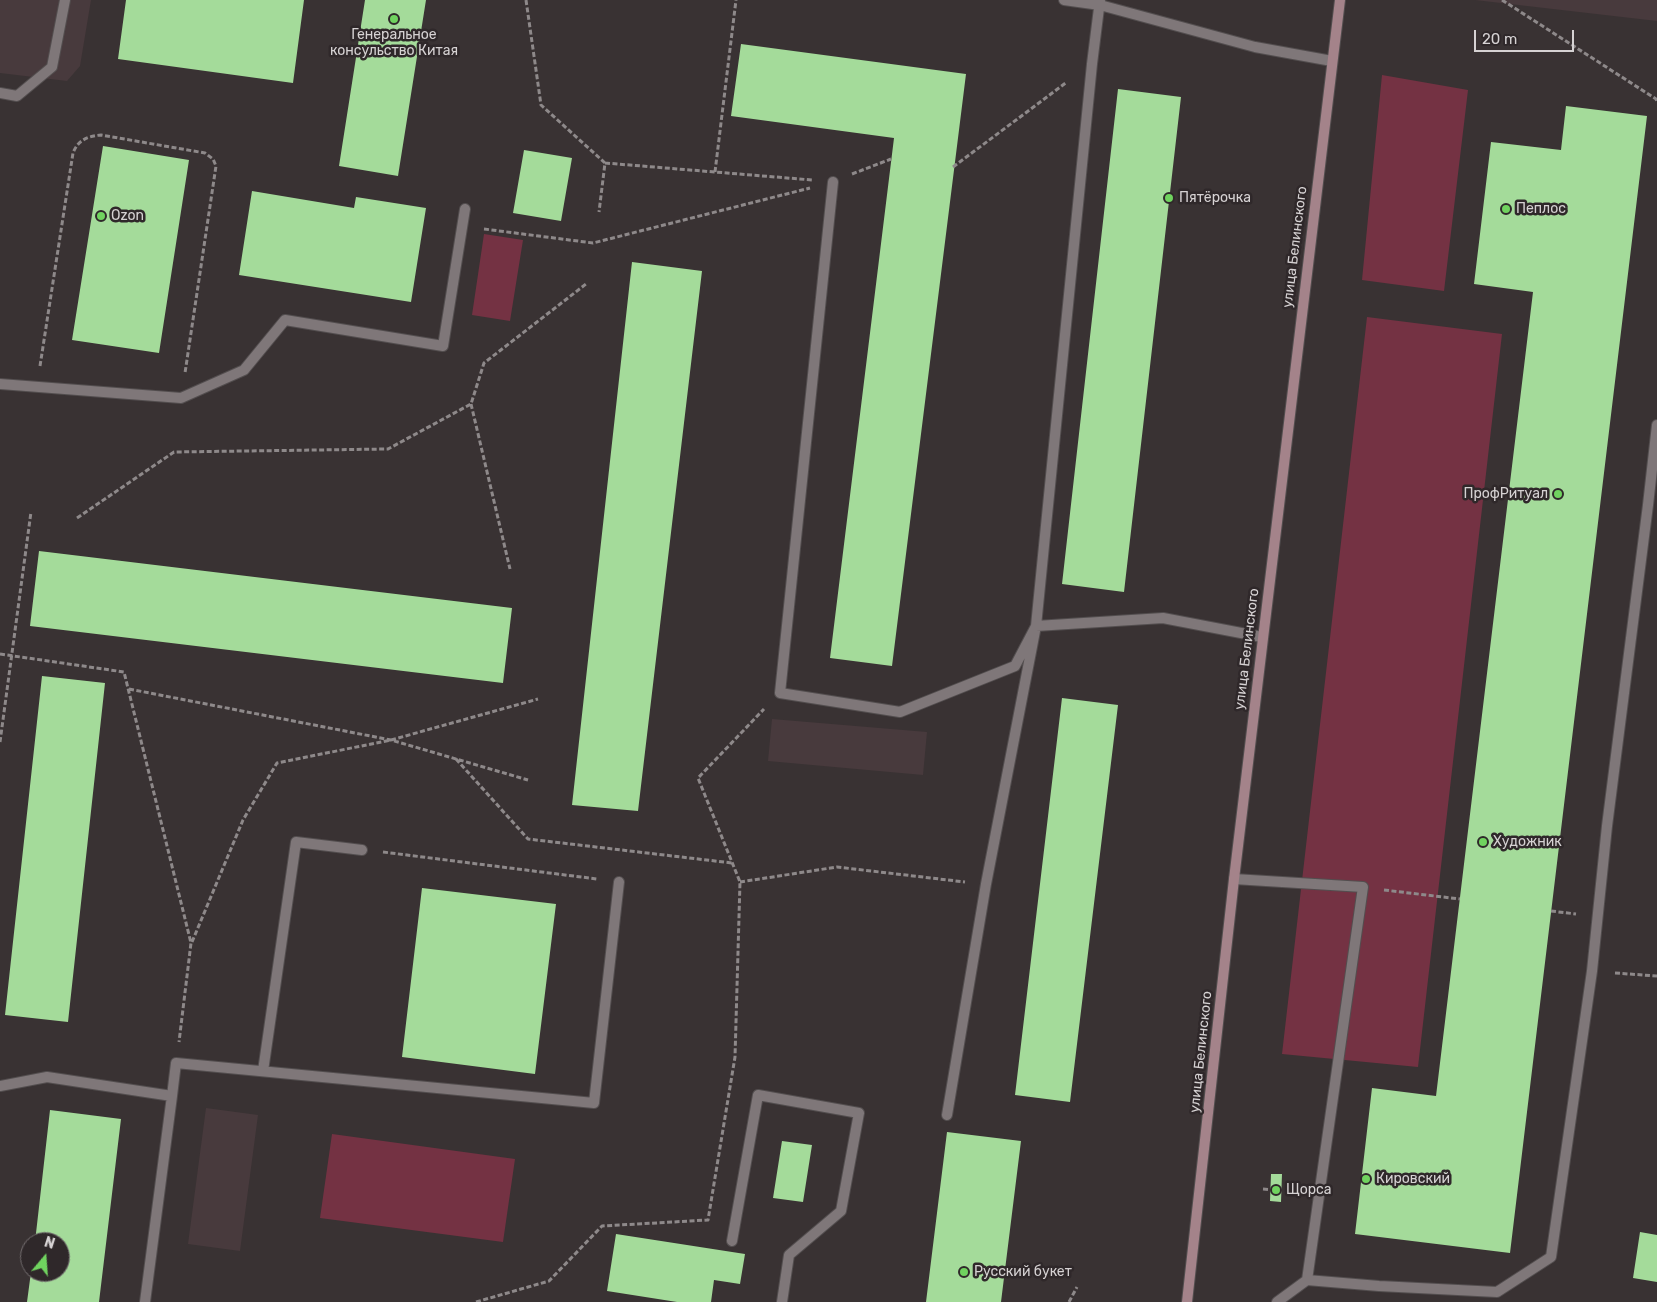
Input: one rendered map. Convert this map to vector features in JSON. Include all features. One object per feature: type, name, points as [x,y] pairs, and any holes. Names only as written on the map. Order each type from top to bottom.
[{"type":"main road","name":"улица Белинского","points":[[1187,1302],[1262,637],[1340,0]]},
{"type":"lane","points":[[0,93],[17,96],[52,67],[65,0]]},
{"type":"lane","points":[[1064,0],[1100,2],[1255,47],[1332,61]]},
{"type":"lane","points":[[946,1115],[986,884],[1036,626],[1092,64],[1100,2]]},
{"type":"lane","points":[[833,182],[780,693],[900,712],[1015,666],[1036,626]]},
{"type":"lane","points":[[0,384],[181,398],[244,370],[286,320],[443,346],[465,209]]},
{"type":"lane","points":[[1277,1302],[1307,1280],[1497,1292],[1551,1257],[1592,971],[1607,826],[1657,426]]},
{"type":"lane","points":[[1036,626],[1163,618],[1262,637]]},
{"type":"lane","points":[[263,1071],[296,842],[362,850]]},
{"type":"lane","points":[[1234,879],[1363,887],[1307,1280]]},
{"type":"lane","points":[[145,1302],[176,1063],[594,1103],[619,882]]},
{"type":"lane","points":[[0,1086],[46,1078],[172,1096]]},
{"type":"lane","points":[[732,1241],[758,1095],[858,1113],[841,1211],[789,1255],[782,1302]]},
{"type":"path","points":[[526,0],[542,105],[605,163],[833,182]]},
{"type":"path","points":[[715,172],[736,0]]},
{"type":"path","points":[[1502,0],[1656,99],[1657,102]]},
{"type":"path","points":[[953,167],[1092,64]]},
{"type":"path","points":[[37,387],[73,153],[76,146],[82,140],[91,136],[101,135],[205,154],[214,159],[216,166],[181,398]]},
{"type":"path","points":[[462,226],[594,243],[833,182],[891,159]]},
{"type":"path","points":[[599,212],[605,163]]},
{"type":"path","points":[[510,569],[471,404],[484,363],[586,284]]},
{"type":"path","points":[[78,518],[174,452],[388,449],[471,404]]},
{"type":"path","points":[[0,742],[31,512]]},
{"type":"path","points":[[0,654],[124,672],[191,943]]},
{"type":"path","points":[[129,689],[391,740],[528,780]]},
{"type":"path","points":[[476,1302],[549,1281],[602,1226],[708,1220],[735,1057],[740,882],[698,778],[780,693]]},
{"type":"path","points":[[176,1063],[191,943],[243,820],[277,763],[391,740],[538,699]]},
{"type":"path","points":[[456,759],[528,839],[732,863]]},
{"type":"path","points":[[362,850],[619,882]]},
{"type":"path","points":[[740,882],[837,867],[986,884]]},
{"type":"path","points":[[1363,887],[1460,900]]},
{"type":"path","points":[[1592,971],[1657,976]]},
{"type":"path","points":[[1263,1189],[1276,1190]]},
{"type":"path","points":[[1069,1302],[1077,1287]]},
{"type":"shaded area","points":[[0,0],[91,0],[80,66],[67,81],[0,73]]},
{"type":"shaded area","points":[[1475,0],[1657,0],[1657,21]]},
{"type":"shaded area","points":[[1382,75],[1468,90],[1444,291],[1362,280]]},
{"type":"shaded area","points":[[484,234],[523,240],[510,321],[472,315]]},
{"type":"shaded area","points":[[1367,317],[1502,334],[1418,1067],[1282,1054]]},
{"type":"shaded area","points":[[772,719],[927,732],[923,775],[768,761]]},
{"type":"shaded area","points":[[206,1108],[258,1115],[240,1251],[188,1244]]},
{"type":"shaded area","points":[[332,1134],[515,1159],[503,1242],[320,1218]]},
{"type":"building","points":[[126,0],[304,0],[293,83],[118,59]]},
{"type":"building","points":[[365,0],[426,0],[398,176],[339,166]]},
{"type":"building","points":[[741,44],[966,74],[892,666],[830,658],[894,138],[731,116]]},
{"type":"building","points":[[1118,89],[1181,97],[1124,592],[1062,584]]},
{"type":"building","points":[[1566,106],[1647,116],[1510,1253],[1355,1234],[1372,1088],[1436,1096],[1533,292],[1474,284],[1491,142],[1561,150]]},
{"type":"building","points":[[103,146],[189,160],[159,353],[72,340]]},
{"type":"building","points":[[524,150],[572,158],[561,221],[513,213]]},
{"type":"building","points":[[252,191],[354,208],[356,197],[426,208],[411,302],[239,275]]},
{"type":"building","points":[[632,262],[702,271],[638,811],[572,805]]},
{"type":"building","points":[[39,551],[512,608],[503,683],[30,626]]},
{"type":"building","points":[[42,676],[105,683],[68,1022],[5,1015]]},
{"type":"building","points":[[1062,698],[1118,705],[1070,1102],[1015,1095]]},
{"type":"building","points":[[422,888],[556,904],[535,1074],[402,1057]]},
{"type":"building","points":[[50,1110],[121,1119],[99,1302],[27,1302],[30,1282],[70,1282],[70,1232],[36,1232]]},
{"type":"building","points":[[947,1132],[1021,1141],[1001,1302],[926,1302]]},
{"type":"building","points":[[782,1141],[812,1145],[803,1202],[773,1198]]},
{"type":"building","points":[[1271,1174],[1282,1174],[1281,1202],[1270,1201]]},
{"type":"building","points":[[1640,1232],[1657,1235],[1657,1282],[1633,1278]]},
{"type":"building","points":[[616,1234],[745,1254],[740,1284],[714,1280],[711,1302],[677,1302],[607,1291]]},
{"type":"place","name":"Генеральное консульство Китая","points":[[394,19]]},
{"type":"place","name":"Пятёрочка","points":[[1169,198]]},
{"type":"place","name":"Пеплос","points":[[1506,209]]},
{"type":"place","name":"Ozon","points":[[101,216]]},
{"type":"place","name":"ПрофРитуал","points":[[1558,494]]},
{"type":"place","name":"Художник","points":[[1483,842]]},
{"type":"place","name":"Кировский","points":[[1366,1179]]},
{"type":"place","name":"Щорса","points":[[1276,1190]]},
{"type":"place","name":"Русский букет","points":[[964,1272]]}]
